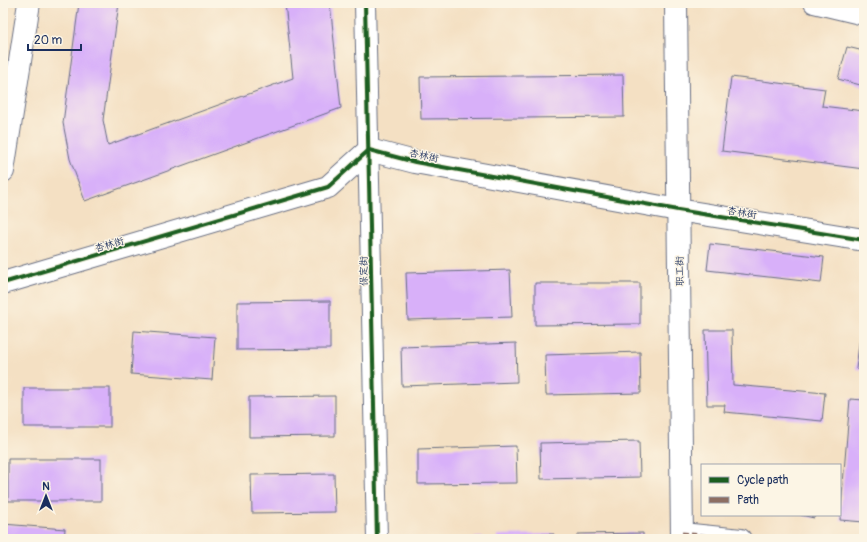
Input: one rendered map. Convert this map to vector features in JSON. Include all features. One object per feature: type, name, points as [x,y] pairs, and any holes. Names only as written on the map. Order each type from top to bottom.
[{"type":"street","points":[[3,171],[29,3]]},
{"type":"street","name":"保定街","points":[[365,3],[377,539]]},
{"type":"street","name":"职工街","points":[[676,3],[682,536]]},
{"type":"street","points":[[814,3],[864,16]]},
{"type":"street","name":"杏林街","points":[[3,283],[328,187],[369,150],[415,162],[678,210],[864,240]]},
{"type":"street","points":[[682,536],[741,539]]},
{"type":"building","points":[[79,3],[119,3],[103,120],[108,145],[293,78],[285,3],[330,3],[341,108],[85,201],[70,159],[63,123]]},
{"type":"building","points":[[847,47],[864,51],[864,86],[838,79]]},
{"type":"building","points":[[623,75],[624,117],[421,119],[420,77]]},
{"type":"building","points":[[731,77],[825,89],[822,106],[864,111],[864,169],[722,151]]},
{"type":"building","points":[[710,244],[824,257],[821,283],[707,270]]},
{"type":"building","points":[[510,270],[512,317],[408,320],[406,273]]},
{"type":"building","points":[[535,283],[640,283],[640,324],[535,325]]},
{"type":"building","points":[[330,301],[330,349],[237,350],[237,302]]},
{"type":"building","points":[[862,320],[864,321],[864,370],[856,369]]},
{"type":"building","points":[[705,330],[732,330],[733,385],[825,393],[822,421],[724,412],[725,405],[707,405]]},
{"type":"building","points":[[134,331],[215,337],[212,380],[131,374]]},
{"type":"building","points":[[516,343],[517,382],[402,386],[401,347]]},
{"type":"building","points":[[640,352],[641,393],[546,395],[545,355]]},
{"type":"building","points":[[24,388],[110,388],[110,427],[24,427]]},
{"type":"building","points":[[335,396],[335,436],[249,437],[249,397]]},
{"type":"building","points":[[850,399],[864,400],[864,522],[840,520]]},
{"type":"building","points":[[639,441],[640,477],[541,479],[540,443]]},
{"type":"building","points":[[516,446],[517,483],[418,484],[418,449]]},
{"type":"building","points":[[8,459],[101,459],[101,501],[8,501]]},
{"type":"building","points":[[334,474],[335,512],[252,513],[251,475]]},
{"type":"building","points":[[3,524],[65,529],[64,539],[3,539]]},
{"type":"building","points":[[643,533],[643,539],[578,539],[578,534]]},
{"type":"building","points":[[554,534],[554,539],[497,539],[497,535]]},
{"type":"building","points":[[98,536],[122,538],[122,539],[98,539]]},
{"type":"building","points":[[484,537],[484,539],[468,539],[468,538]]},
{"type":"marked path","points":[[682,533],[741,539]]},
{"type":"cycle path","points":[[365,3],[377,539]]},
{"type":"cycle path","points":[[3,283],[328,187],[369,150],[415,162],[678,210],[864,240]]}]
